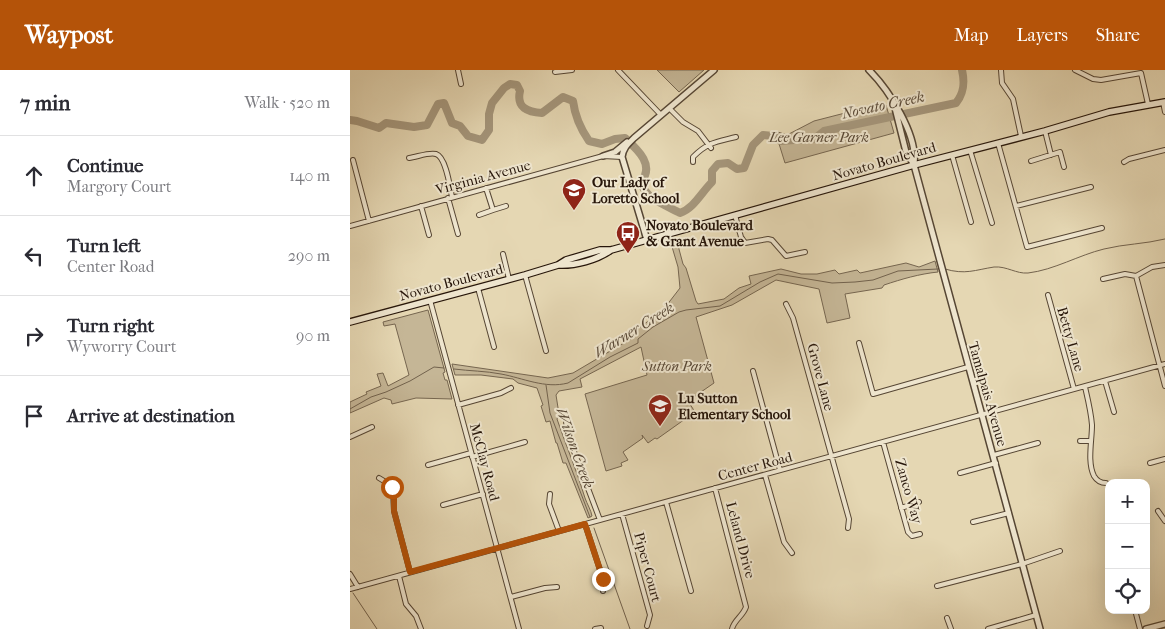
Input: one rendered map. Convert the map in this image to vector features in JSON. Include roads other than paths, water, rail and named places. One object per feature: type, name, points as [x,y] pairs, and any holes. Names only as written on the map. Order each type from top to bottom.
[{"type":"main road","name":"Novato Boulevard","points":[[350,322],[526,275],[600,250],[610,250],[647,240],[1109,112],[1164,102]]},
{"type":"street","points":[[458,70],[461,84]]},
{"type":"street","points":[[555,72],[572,70]]},
{"type":"street","points":[[618,70],[662,115]]},
{"type":"street","points":[[603,156],[615,152],[627,144],[714,70]]},
{"type":"street","name":"Tamalpais Avenue","points":[[869,70],[880,82],[894,104],[902,124],[906,152],[914,165],[1040,629]]},
{"type":"street","points":[[1001,70],[1002,83],[1013,99],[1021,136]]},
{"type":"street","points":[[1075,70],[1092,79],[1101,80],[1141,73],[1148,104]]},
{"type":"street","points":[[1164,102],[1165,112]]},
{"type":"street","points":[[670,109],[683,122],[698,131],[709,146]]},
{"type":"street","points":[[1045,131],[1050,155]]},
{"type":"street","points":[[693,162],[693,157],[709,146],[736,137]]},
{"type":"street","points":[[998,143],[1028,247],[1102,228]]},
{"type":"street","points":[[627,144],[622,156],[647,240]]},
{"type":"street","points":[[970,150],[992,224]]},
{"type":"street","points":[[1124,162],[1165,150]]},
{"type":"street","points":[[1031,161],[1060,152],[1064,167]]},
{"type":"street","points":[[409,158],[435,153],[444,162],[458,234]]},
{"type":"street","points":[[952,155],[971,222]]},
{"type":"street","name":"Virginia Avenue","points":[[350,226],[603,156],[622,156]]},
{"type":"street","points":[[353,160],[369,221]]},
{"type":"street","points":[[1016,206],[1091,187]]},
{"type":"street","points":[[486,188],[493,210]]},
{"type":"street","points":[[421,206],[429,236]]},
{"type":"street","points":[[479,215],[506,206]]},
{"type":"street","points":[[735,215],[741,237],[745,243],[772,240],[786,256],[805,252]]},
{"type":"street","points":[[503,254],[509,279]]},
{"type":"street","points":[[1103,279],[1125,274],[1136,276],[1152,267],[1165,265]]},
{"type":"street","points":[[526,275],[546,351]]},
{"type":"street","points":[[1136,276],[1165,386]]},
{"type":"street","points":[[478,288],[494,347]]},
{"type":"street","name":"Betty Lane","points":[[1048,295],[1074,389]]},
{"type":"street","name":"McClay Road","points":[[430,300],[519,629]]},
{"type":"street","name":"Grove Lane","points":[[786,304],[793,318],[849,518],[848,528]]},
{"type":"street","points":[[859,344],[873,394],[968,367]]},
{"type":"street","name":"Center Road","points":[[350,589],[1165,364]]},
{"type":"street","points":[[753,371],[780,470]]},
{"type":"street","points":[[1106,381],[1114,412]]},
{"type":"street","points":[[1085,387],[1090,407],[1092,469],[1095,478],[1101,483],[1105,483]]},
{"type":"street","points":[[458,405],[501,393],[511,388]]},
{"type":"street","points":[[566,420],[567,433],[600,520]]},
{"type":"street","points":[[350,437],[372,427]]},
{"type":"street","points":[[1080,441],[1091,441]]},
{"type":"street","points":[[428,465],[525,442]]},
{"type":"street","name":"Zanco Way","points":[[883,442],[908,532],[912,536],[920,534]]},
{"type":"street","points":[[994,455],[1038,443]]},
{"type":"street","points":[[1150,463],[1165,459]]},
{"type":"street","points":[[960,473],[996,463]]},
{"type":"street","points":[[765,475],[784,542],[792,553]]},
{"type":"street","points":[[379,478],[386,481],[393,491],[394,511],[410,572]]},
{"type":"street","name":"Leland Drive","points":[[716,488],[746,606],[744,613],[732,629]]},
{"type":"street","points":[[443,505],[483,494]]},
{"type":"street","points":[[550,494],[549,504],[559,531]]},
{"type":"street","points":[[666,502],[691,591]]},
{"type":"street","points":[[901,508],[919,502]]},
{"type":"street","points":[[1158,512],[1165,521]]},
{"type":"street","points":[[973,522],[1009,513]]},
{"type":"street","name":"Piper Court","points":[[622,514],[650,615],[647,626]]},
{"type":"street","points":[[585,524],[603,579],[603,591]]},
{"type":"street","points":[[937,586],[1022,564],[1060,551]]},
{"type":"street","points":[[350,574],[358,586]]},
{"type":"street","points":[[399,576],[406,604],[416,616],[421,629]]},
{"type":"street","points":[[511,597],[545,588],[557,587]]},
{"type":"street","points":[[1136,614],[1140,629]]},
{"type":"street","points":[[988,628],[1036,615]]},
{"type":"street","points":[[947,618],[951,629]]},
{"type":"street","points":[[1146,629],[1165,624]]},
{"type":"street","points":[[595,629],[601,628]]},
{"type":"waterway","name":"Novato Creek","points":[[350,120],[379,128],[386,123],[414,127],[427,125],[438,104],[444,103],[452,123],[460,126],[468,136],[482,140],[489,130],[489,114],[492,103],[504,88],[510,84],[517,85],[522,105],[532,112],[542,113],[563,97],[573,101],[578,122],[589,141],[602,144],[615,139],[625,138],[646,164],[645,176],[641,182],[643,188],[651,197],[680,213],[693,204],[712,182],[712,171],[718,164],[728,163],[737,169],[744,168],[753,145],[763,135],[773,136],[781,141],[814,139],[824,131],[956,103],[963,88],[962,70]]},
{"type":"waterway","name":"Warner Creek","points":[[945,269],[964,272],[999,267],[1028,273],[1047,269],[1104,249],[1165,239]]},
{"type":"waterway","name":"Warner Creek","points":[[454,369],[495,373],[542,384],[568,383],[610,357],[638,343],[638,339],[653,327],[679,312],[720,306],[760,282],[778,274],[832,283],[873,280],[898,271],[938,269]]},
{"type":"waterway","points":[[350,409],[371,397],[410,381],[434,367],[444,368]]},
{"type":"waterway","name":"Wilson Creek","points":[[546,385],[550,413],[590,517]]},
{"type":"waterway","name":"Wilson Creek","points":[[594,528],[630,629]]},
{"type":"waterway","points":[[353,593],[377,629]]},
{"type":"place","name":"Our Lady of Loretto School","points":[[574,211]]},
{"type":"place","name":"Novato Boulevard & Grant Avenue","points":[[628,254]]},
{"type":"place","name":"Lu Sutton Elementary School","points":[[660,427]]},
{"type":"park label","name":"Lee Garner Park","points":[[819,137]]},
{"type":"park label","name":"Sutton Park","points":[[677,366]]}]
